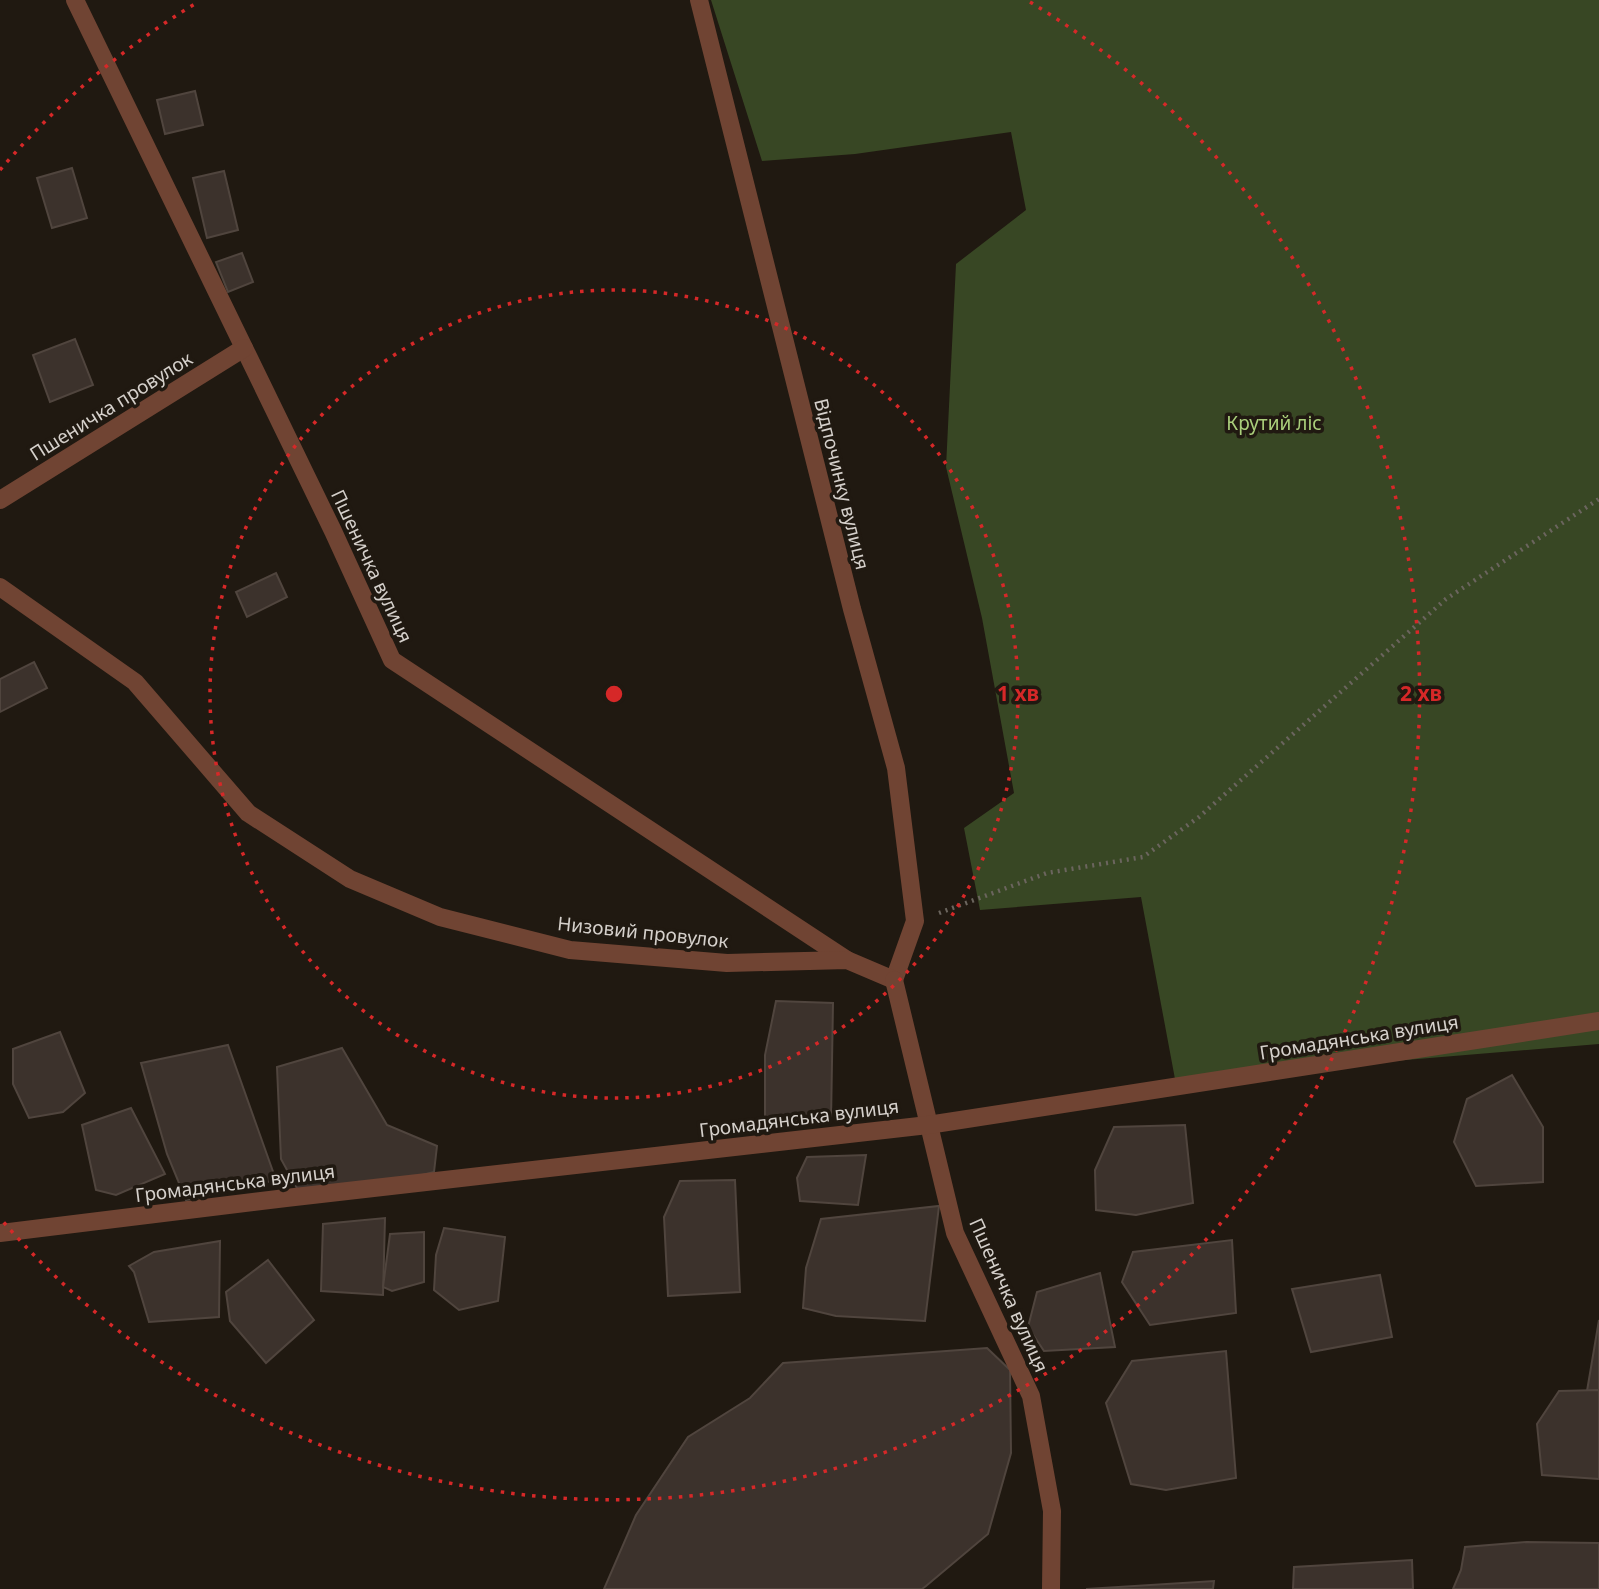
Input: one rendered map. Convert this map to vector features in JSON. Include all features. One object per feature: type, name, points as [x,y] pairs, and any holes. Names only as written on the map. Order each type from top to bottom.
[{"type":"street","name":"Пшеничка вулиця","points":[[75,0],[333,531],[392,660],[847,960]]},
{"type":"street","name":"Відпочинку вулиця","points":[[699,0],[852,609],[896,768],[915,921],[894,980]]},
{"type":"street","name":"Пшеничка провулок","points":[[0,500],[244,348]]},
{"type":"street","name":"Низовий провулок","points":[[0,587],[135,682],[248,813],[349,879],[440,917],[570,950],[727,963],[847,960],[894,980]]},
{"type":"street","name":"Пшеничка вулиця","points":[[894,980],[955,1233],[1031,1396],[1052,1511],[1051,1589]]},
{"type":"street","name":"Громадянська вулиця","points":[[0,1233],[928,1125],[1599,1021]]},
{"type":"path","points":[[915,921],[1046,873],[1143,857],[1199,817],[1446,599],[1599,499]]},
{"type":"green space","name":"Крутий ліс","points":[[711,0],[1599,0],[1599,1044],[1175,1079],[1141,897],[980,910],[964,828],[1014,793],[982,618],[946,467],[956,264],[1026,210],[1011,132],[855,154],[762,161]]},
{"type":"building","points":[[195,91],[203,125],[165,134],[157,100]]},
{"type":"building","points":[[72,168],[87,218],[52,228],[37,178]]},
{"type":"building","points":[[224,171],[238,230],[207,238],[193,178]]},
{"type":"building","points":[[242,253],[253,282],[228,292],[216,262]]},
{"type":"building","points":[[75,339],[93,385],[50,402],[33,355]]},
{"type":"building","points":[[276,573],[287,597],[247,617],[236,592]]},
{"type":"building","points":[[34,662],[47,688],[0,712],[0,679]]},
{"type":"building","points":[[776,1001],[833,1003],[831,1121],[765,1122],[765,1055]]},
{"type":"building","points":[[60,1032],[85,1093],[63,1112],[29,1118],[13,1084],[13,1049]]},
{"type":"building","points":[[228,1045],[276,1180],[186,1200],[167,1154],[141,1063]]},
{"type":"building","points":[[342,1048],[387,1125],[437,1146],[434,1172],[391,1183],[299,1192],[281,1159],[277,1067]]},
{"type":"building","points":[[1512,1075],[1543,1127],[1543,1182],[1476,1186],[1454,1142],[1467,1099]]},
{"type":"building","points":[[131,1108],[165,1174],[116,1195],[96,1190],[82,1125]]},
{"type":"building","points":[[1185,1125],[1193,1203],[1136,1215],[1096,1210],[1095,1170],[1114,1127]]},
{"type":"building","points":[[866,1155],[858,1205],[800,1201],[797,1178],[807,1157]]},
{"type":"building","points":[[735,1180],[740,1292],[668,1296],[664,1217],[680,1181]]},
{"type":"building","points":[[939,1206],[925,1321],[836,1316],[803,1308],[806,1268],[821,1219]]},
{"type":"building","points":[[385,1218],[383,1295],[321,1291],[323,1224]]},
{"type":"building","points":[[444,1228],[505,1237],[498,1301],[459,1310],[434,1290],[436,1255]]},
{"type":"building","points":[[424,1232],[424,1282],[392,1291],[383,1287],[390,1234]]},
{"type":"building","points":[[1232,1240],[1236,1313],[1150,1325],[1122,1282],[1133,1252]]},
{"type":"building","points":[[220,1241],[219,1317],[149,1322],[134,1272],[129,1266],[154,1252]]},
{"type":"building","points":[[268,1260],[314,1320],[266,1363],[230,1321],[226,1292]]},
{"type":"building","points":[[1100,1273],[1115,1347],[1044,1351],[1028,1327],[1037,1292]]},
{"type":"building","points":[[1380,1275],[1392,1337],[1311,1352],[1292,1289]]},
{"type":"building","points":[[1599,1320],[1599,1390],[1587,1391]]},
{"type":"building","points":[[987,1348],[1010,1370],[1011,1453],[988,1534],[922,1589],[604,1589],[636,1515],[688,1437],[750,1398],[783,1363]]},
{"type":"building","points":[[1226,1351],[1236,1478],[1166,1490],[1131,1484],[1106,1403],[1132,1361]]},
{"type":"building","points":[[1599,1390],[1599,1479],[1542,1475],[1537,1424],[1559,1391]]},
{"type":"building","points":[[1526,1542],[1599,1543],[1599,1589],[1453,1589],[1461,1570],[1465,1547]]},
{"type":"building","points":[[1412,1560],[1413,1589],[1293,1589],[1294,1567]]},
{"type":"building","points":[[1214,1581],[1213,1589],[1086,1589]]}]
